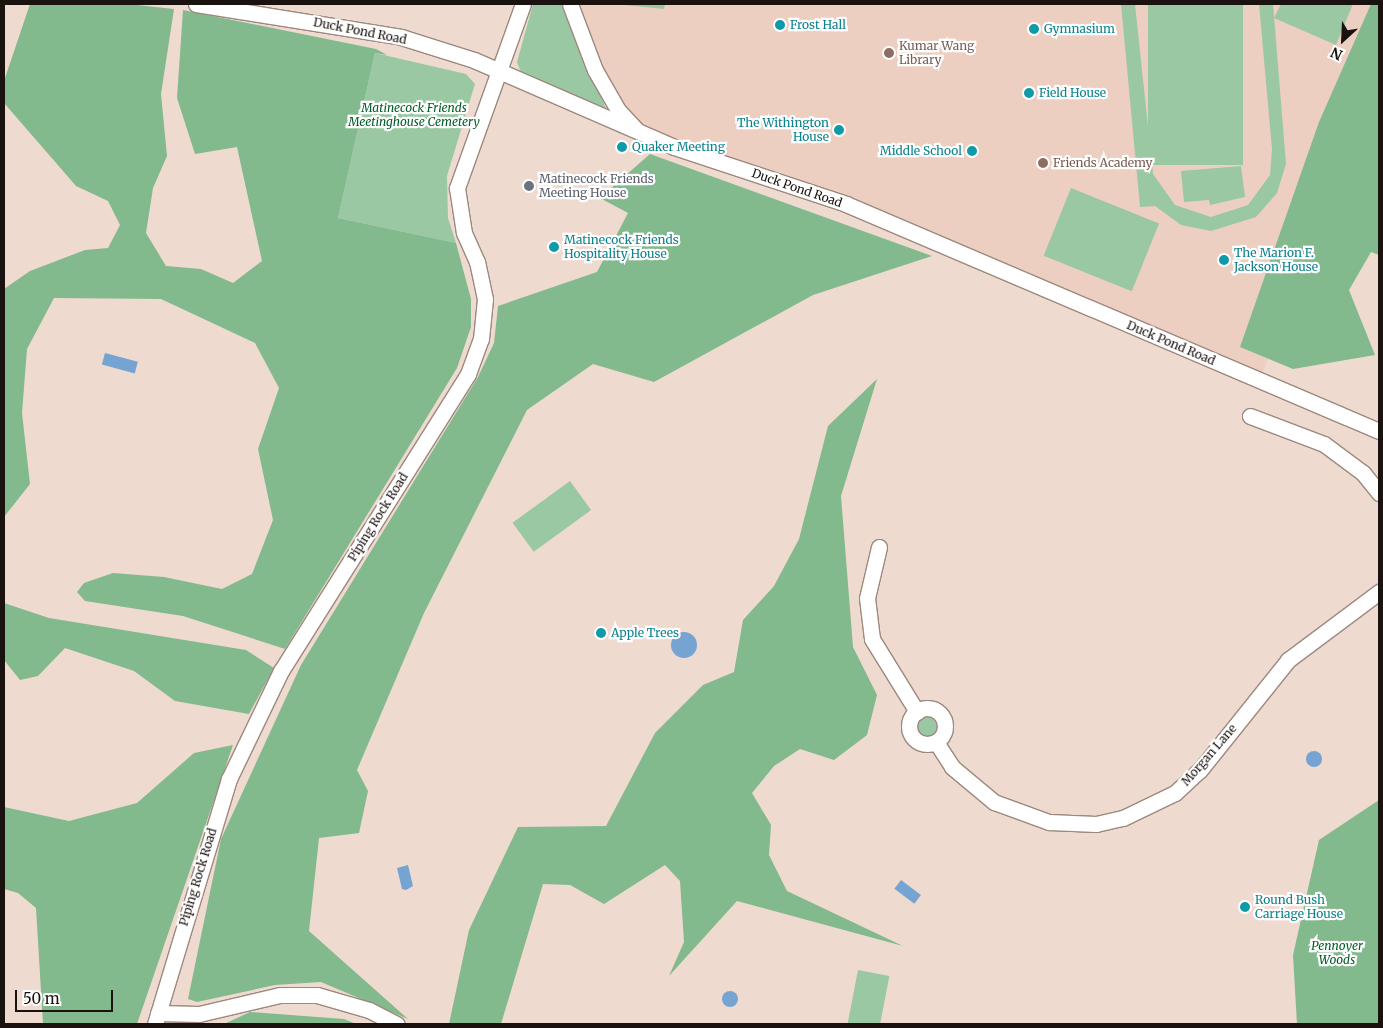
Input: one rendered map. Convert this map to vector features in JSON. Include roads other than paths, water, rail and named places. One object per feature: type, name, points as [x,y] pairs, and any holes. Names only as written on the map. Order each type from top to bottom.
[{"type":"street","name":"Duck Pond Road","points":[[196,4],[401,37],[500,72],[641,134],[846,204],[1379,431]]},
{"type":"street","name":"Piping Rock Road","points":[[156,1019],[229,779],[281,671],[468,374],[481,339],[484,300],[477,262],[464,233],[457,188],[523,4]]},
{"type":"street","points":[[570,4],[595,70],[618,110],[641,134]]},
{"type":"street","points":[[1250,416],[1324,444],[1362,473],[1379,493]]},
{"type":"street","points":[[879,546],[868,584],[869,626],[879,657],[916,712]]},
{"type":"street","name":"Morgan Lane","points":[[936,742],[952,767],[994,802],[1049,822],[1096,824],[1123,818],[1175,793],[1200,770],[1288,660],[1379,592]]},
{"type":"street","points":[[930,708],[943,718],[945,728],[936,742],[924,744],[914,738],[909,728],[916,712],[930,708]]},
{"type":"street","points":[[156,1019],[199,1014],[280,995],[318,995],[368,1010],[397,1024]]},
{"type":"water","points":[[105,353],[138,362],[135,373],[102,365]]},
{"type":"water","points":[[684,632],[693,636],[697,645],[693,654],[684,658],[675,654],[671,645],[675,636]]},
{"type":"water","points":[[1314,751],[1322,759],[1314,767],[1306,759]]},
{"type":"water","points":[[408,865],[413,886],[406,890],[402,889],[397,868]]},
{"type":"water","points":[[901,880],[921,895],[914,904],[894,889]]},
{"type":"water","points":[[727,991],[733,991],[738,996],[736,1005],[727,1007],[722,1002],[722,996]]},
{"type":"place","name":"Frost Hall","points":[[780,25]]},
{"type":"place","name":"Gymnasium","points":[[1034,29]]},
{"type":"place","name":"Kumar Wang Library","points":[[889,53]]},
{"type":"place","name":"Field House","points":[[1029,93]]},
{"type":"place","name":"The Withington House","points":[[839,130]]},
{"type":"place","name":"Quaker Meeting","points":[[622,147]]},
{"type":"place","name":"Middle School","points":[[972,151]]},
{"type":"place","name":"Friends Academy","points":[[1043,163]]},
{"type":"place","name":"Matinecock Friends Meeting House","points":[[529,186]]},
{"type":"place","name":"Matinecock Friends Hospitality House","points":[[554,247]]},
{"type":"place","name":"The Marion F. Jackson House","points":[[1224,260]]},
{"type":"place","name":"Apple Trees","points":[[601,633]]},
{"type":"place","name":"Round Bush Carriage House","points":[[1245,907]]},
{"type":"park label","name":"Matinecock Friends Meetinghouse Cemetery","points":[[414,115]]},
{"type":"park label","name":"Pennoyer Woods","points":[[1337,953]]}]
